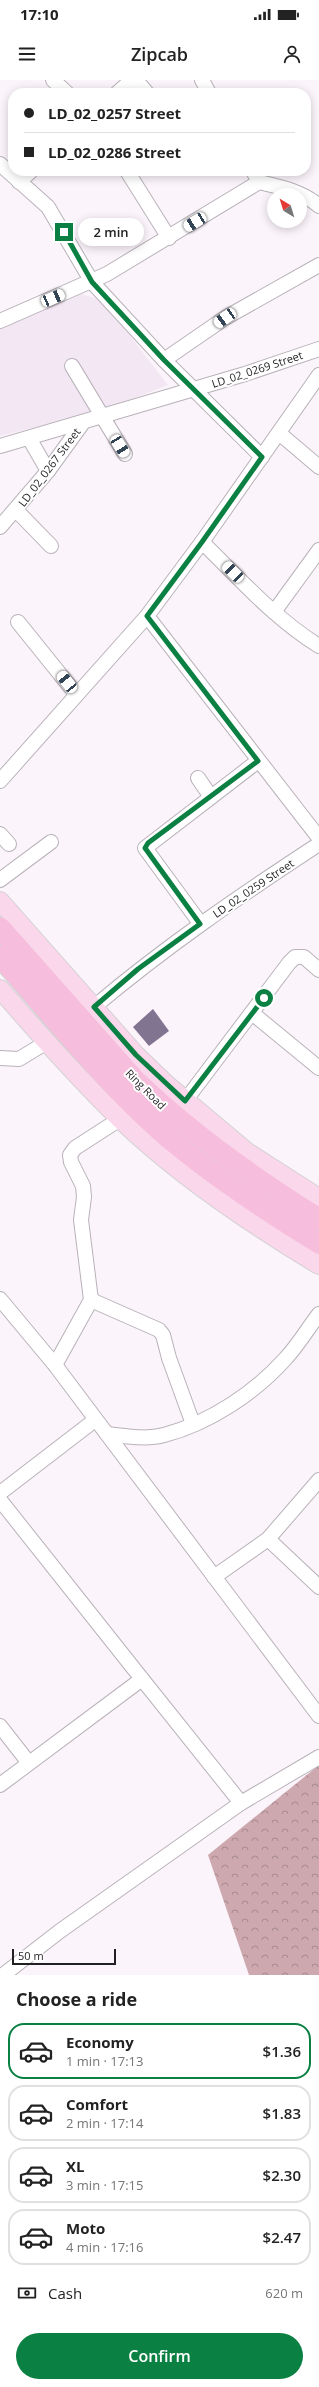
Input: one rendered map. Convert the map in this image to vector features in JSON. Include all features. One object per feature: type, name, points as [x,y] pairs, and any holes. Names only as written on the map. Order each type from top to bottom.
[{"type":"highway","name":"Ring Road","points":[[0,928],[134,1079],[157,1101],[201,1139],[278,1194],[319,1219]]},
{"type":"highway","name":"Ring Road","points":[[0,956],[120,1090],[176,1144],[215,1175],[319,1242]]},
{"type":"main road","points":[[0,901],[136,1055],[185,1101],[247,1152],[319,1198]]},
{"type":"main road","points":[[0,989],[47,1042],[120,1119],[229,1208],[319,1265]]},
{"type":"street","points":[[53,80],[62,88]]},
{"type":"street","points":[[123,88],[132,80]]},
{"type":"street","points":[[136,80],[143,88]]},
{"type":"street","points":[[0,164],[8,172]]},
{"type":"street","points":[[13,176],[37,196],[52,214],[92,282],[164,360],[262,457]]},
{"type":"street","points":[[19,182],[26,176]]},
{"type":"street","points":[[130,176],[169,238]]},
{"type":"street","points":[[0,321],[92,282],[169,238],[256,176],[289,189],[312,200],[319,206]]},
{"type":"street","points":[[164,360],[225,318],[319,265]]},
{"type":"street","name":"LD_02_0269 Street","points":[[0,446],[82,424],[102,415],[245,374],[319,349]]},
{"type":"street","points":[[72,366],[125,454]]},
{"type":"street","points":[[0,781],[147,616],[202,542],[319,375]]},
{"type":"street","name":"LD_02_0267 Street","points":[[0,527],[48,471],[82,424]]},
{"type":"street","points":[[279,433],[319,468]]},
{"type":"street","points":[[29,438],[48,471]]},
{"type":"street","name":"LD_02_0267 Street","points":[[16,510],[51,546]]},
{"type":"street","points":[[202,542],[274,612],[299,633],[319,646]]},
{"type":"street","points":[[274,612],[319,550]]},
{"type":"street","points":[[147,616],[319,838]]},
{"type":"street","points":[[18,622],[76,694]]},
{"type":"street","points":[[200,924],[145,848],[148,843],[258,761]]},
{"type":"street","points":[[198,778],[211,797]]},
{"type":"street","points":[[0,880],[51,842]]},
{"type":"street","name":"LD_02_0259 Street","points":[[94,1007],[138,969],[200,924],[319,844]]},
{"type":"street","points":[[185,1101],[217,1056],[296,957],[304,956],[319,970]]},
{"type":"street","points":[[252,1013],[319,1068]]},
{"type":"street","points":[[0,1058],[19,1059],[47,1042]]},
{"type":"street","points":[[55,1366],[92,1300],[81,1220],[84,1191],[71,1162],[70,1155],[75,1148],[120,1119]]},
{"type":"street","points":[[0,1299],[55,1366],[319,1716]]},
{"type":"street","points":[[92,1300],[159,1330],[163,1335],[169,1358],[194,1424]]},
{"type":"street","points":[[107,1434],[151,1437],[164,1435],[194,1424],[233,1402],[268,1377],[288,1356],[319,1314]]},
{"type":"street","points":[[0,1493],[95,1420]]},
{"type":"street","points":[[214,1577],[268,1539],[319,1480]]},
{"type":"street","points":[[0,1500],[241,1803]]},
{"type":"street","points":[[268,1539],[319,1587]]},
{"type":"street","points":[[0,1786],[142,1679]]},
{"type":"street","points":[[0,1726],[29,1763]]},
{"type":"street","points":[[3,1975],[60,1931],[241,1803],[319,1757]]},
{"type":"shaded area","points":[[81,294],[98,299],[127,332],[168,385],[107,409],[0,436],[0,326]]},
{"type":"green space","points":[[319,1765],[319,1975],[249,1975],[208,1855]]},
{"type":"building","points":[[153,1009],[169,1031],[149,1046],[133,1027]]},
{"type":"route","points":[[64,232],[92,282],[164,360],[262,457],[147,616],[258,761],[148,843],[145,848],[147,854],[200,924],[138,969],[94,1007],[136,1055],[185,1101],[217,1056],[264,998]]}]
